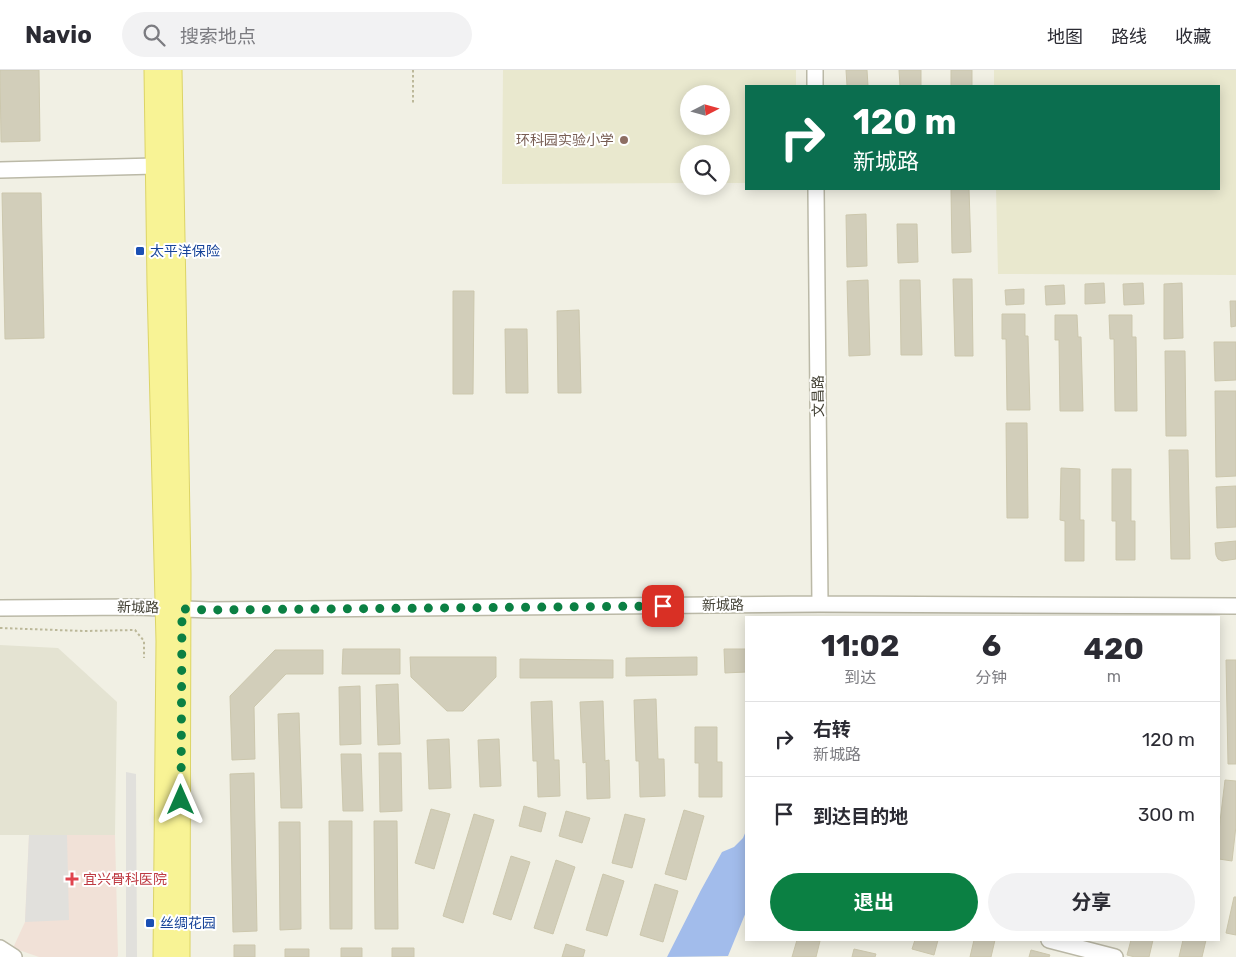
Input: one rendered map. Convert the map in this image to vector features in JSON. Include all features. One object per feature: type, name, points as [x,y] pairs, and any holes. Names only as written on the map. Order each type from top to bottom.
[{"type":"main road","points":[[154,70],[155,166],[173,608],[163,957]]},
{"type":"main road","points":[[172,70],[173,608],[180,957]]},
{"type":"street","points":[[815,70],[815,85]]},
{"type":"street","points":[[0,170],[155,166]]},
{"type":"street","name":"文昌路","points":[[816,190],[820,604]]},
{"type":"street","name":"新城路","points":[[0,608],[136,607],[210,610],[820,604],[1236,606]]},
{"type":"street","points":[[1053,941],[1115,957]]},
{"type":"path","points":[[413,70],[413,105]]},
{"type":"path","points":[[0,628],[84,631],[135,630],[144,641],[144,658]]},
{"type":"shaded area","name":"环科园实验小学","points":[[503,70],[796,70],[796,85],[745,85],[745,183],[730,183],[730,145],[680,145],[680,183],[502,184]]},
{"type":"shaded area","points":[[994,70],[1236,70],[1236,275],[998,274],[996,190],[1220,190],[1220,85],[994,85]]},
{"type":"shaded area","points":[[0,645],[58,648],[117,702],[115,835],[0,835]]},
{"type":"shaded area","points":[[126,772],[136,774],[137,957],[126,957]]},
{"type":"shaded area","name":"宜兴骨科医院","points":[[29,835],[115,835],[117,957],[39,957],[13,948],[25,922]]},
{"type":"shaded area","points":[[29,835],[67,835],[69,920],[25,922]]},
{"type":"water","points":[[745,833],[745,914],[728,956],[667,957],[722,852],[734,847]]},
{"type":"building","points":[[0,70],[39,70],[40,141],[1,142]]},
{"type":"building","points":[[846,70],[867,70],[868,85],[847,85]]},
{"type":"building","points":[[899,70],[921,70],[921,85],[900,85]]},
{"type":"building","points":[[951,70],[972,70],[972,85],[951,85]]},
{"type":"building","points":[[951,190],[969,190],[971,252],[952,253]]},
{"type":"building","points":[[2,193],[41,193],[44,338],[5,339]]},
{"type":"building","points":[[866,214],[867,266],[847,267],[846,215]]},
{"type":"building","points":[[897,224],[917,224],[918,262],[898,263]]},
{"type":"building","points":[[953,279],[972,279],[973,356],[955,356]]},
{"type":"building","points":[[868,280],[870,355],[849,356],[847,281]]},
{"type":"building","points":[[900,280],[920,280],[922,355],[901,355]]},
{"type":"building","points":[[1104,283],[1105,303],[1085,304],[1085,284]]},
{"type":"building","points":[[1143,283],[1144,304],[1124,305],[1123,284]]},
{"type":"building","points":[[1182,283],[1183,338],[1164,339],[1164,284]]},
{"type":"building","points":[[1064,285],[1065,304],[1046,305],[1045,286]]},
{"type":"building","points":[[1024,289],[1024,304],[1006,305],[1005,290]]},
{"type":"building","points":[[453,291],[474,291],[473,394],[453,394]]},
{"type":"building","points":[[1230,301],[1236,301],[1236,326],[1231,327]]},
{"type":"building","points":[[579,310],[581,393],[558,393],[557,311]]},
{"type":"building","points":[[1002,314],[1025,314],[1025,336],[1028,336],[1030,410],[1007,410],[1006,339],[1002,339]]},
{"type":"building","points":[[1055,315],[1077,315],[1078,337],[1081,337],[1083,411],[1060,411],[1059,340],[1055,340]]},
{"type":"building","points":[[1109,315],[1132,315],[1132,337],[1136,337],[1137,411],[1115,411],[1114,339],[1110,339]]},
{"type":"building","points":[[505,329],[527,329],[528,393],[506,393]]},
{"type":"building","points":[[1214,342],[1236,342],[1236,380],[1215,381]]},
{"type":"building","points":[[1165,351],[1185,351],[1186,436],[1166,436]]},
{"type":"building","points":[[1215,391],[1236,391],[1236,476],[1216,477]]},
{"type":"building","points":[[1006,423],[1027,423],[1028,518],[1007,518]]},
{"type":"building","points":[[1169,450],[1188,450],[1190,559],[1171,559]]},
{"type":"building","points":[[1061,468],[1080,469],[1080,520],[1084,520],[1084,561],[1065,561],[1065,521],[1060,520]]},
{"type":"building","points":[[1112,469],[1131,469],[1131,521],[1135,521],[1135,560],[1116,560],[1116,521],[1112,521]]},
{"type":"building","points":[[1236,486],[1236,527],[1217,528],[1216,487]]},
{"type":"building","points":[[1236,541],[1236,559],[1222,561],[1218,559],[1215,543]]},
{"type":"building","points":[[343,649],[400,649],[400,674],[342,674]]},
{"type":"building","points":[[724,649],[745,649],[745,672],[725,673]]},
{"type":"building","points":[[275,650],[323,650],[323,674],[286,674],[254,707],[255,759],[232,760],[230,696]]},
{"type":"building","points":[[410,657],[496,657],[496,677],[463,711],[447,711],[411,677]]},
{"type":"building","points":[[697,657],[697,675],[626,676],[626,658]]},
{"type":"building","points":[[520,659],[613,660],[613,678],[520,678]]},
{"type":"building","points":[[1226,660],[1236,660],[1236,764],[1228,764]]},
{"type":"building","points":[[398,684],[400,744],[378,745],[376,685]]},
{"type":"building","points":[[360,686],[361,744],[340,745],[339,687]]},
{"type":"building","points":[[656,699],[658,759],[664,759],[665,796],[640,797],[639,761],[636,761],[634,700]]},
{"type":"building","points":[[552,701],[554,760],[559,760],[560,796],[538,797],[537,761],[533,761],[531,702]]},
{"type":"building","points":[[603,701],[605,761],[609,760],[610,798],[587,799],[586,762],[583,763],[580,702]]},
{"type":"building","points":[[299,713],[302,808],[281,808],[278,714]]},
{"type":"building","points":[[695,727],[717,727],[717,762],[722,762],[722,797],[699,797],[699,763],[695,763]]},
{"type":"building","points":[[449,739],[451,788],[429,789],[427,740]]},
{"type":"building","points":[[499,739],[501,786],[480,787],[478,740]]},
{"type":"building","points":[[379,753],[401,753],[402,811],[380,812]]},
{"type":"building","points":[[341,754],[361,754],[363,811],[343,811]]},
{"type":"building","points":[[254,773],[257,931],[233,932],[230,774]]},
{"type":"building","points":[[1225,780],[1236,781],[1236,826],[1232,861],[1220,859],[1220,822]]},
{"type":"building","points":[[524,806],[546,813],[541,832],[519,826]]},
{"type":"building","points":[[431,809],[450,814],[434,869],[415,863]]},
{"type":"building","points":[[684,810],[704,816],[686,880],[665,874]]},
{"type":"building","points":[[566,811],[590,818],[582,843],[559,836]]},
{"type":"building","points":[[474,814],[494,820],[463,923],[443,916]]},
{"type":"building","points":[[625,814],[645,819],[632,868],[612,863]]},
{"type":"building","points":[[329,821],[352,821],[352,929],[330,929]]},
{"type":"building","points":[[374,821],[397,821],[398,929],[375,929]]},
{"type":"building","points":[[279,822],[300,822],[301,929],[280,930]]},
{"type":"building","points":[[511,856],[530,862],[511,920],[493,914]]},
{"type":"building","points":[[556,860],[575,867],[553,934],[534,928]]},
{"type":"building","points":[[603,874],[624,881],[607,936],[586,930]]},
{"type":"building","points":[[655,884],[678,891],[663,942],[640,935]]},
{"type":"building","points":[[1234,897],[1236,897],[1236,935],[1226,933]]},
{"type":"building","points":[[797,941],[820,941],[816,957],[792,957]]},
{"type":"building","points":[[915,941],[938,941],[934,955],[912,949]]},
{"type":"building","points":[[974,941],[995,941],[991,957],[970,957]]},
{"type":"building","points":[[1131,941],[1153,941],[1149,957],[1127,955]]},
{"type":"building","points":[[1183,941],[1206,941],[1202,957],[1179,957]]},
{"type":"building","points":[[566,944],[585,950],[583,957],[562,957]]},
{"type":"building","points":[[234,945],[255,945],[255,957],[234,957]]},
{"type":"building","points":[[341,948],[362,948],[362,957],[341,957]]},
{"type":"building","points":[[392,948],[414,948],[414,957],[392,957]]},
{"type":"building","points":[[285,949],[309,949],[309,957],[285,957]]},
{"type":"building","points":[[854,949],[876,954],[875,957],[852,957]]},
{"type":"building","points":[[1031,950],[1050,955],[1049,957],[1029,957]]},
{"type":"place","name":"环科园实验小学","points":[[624,140]]},
{"type":"place","name":"太平洋保险","points":[[140,251]]},
{"type":"place","name":"宜兴骨科医院","points":[[72,879]]},
{"type":"place","name":"丝绸花园","points":[[150,923]]},
{"type":"route","points":[[181,800],[182,609],[663,606]]}]
